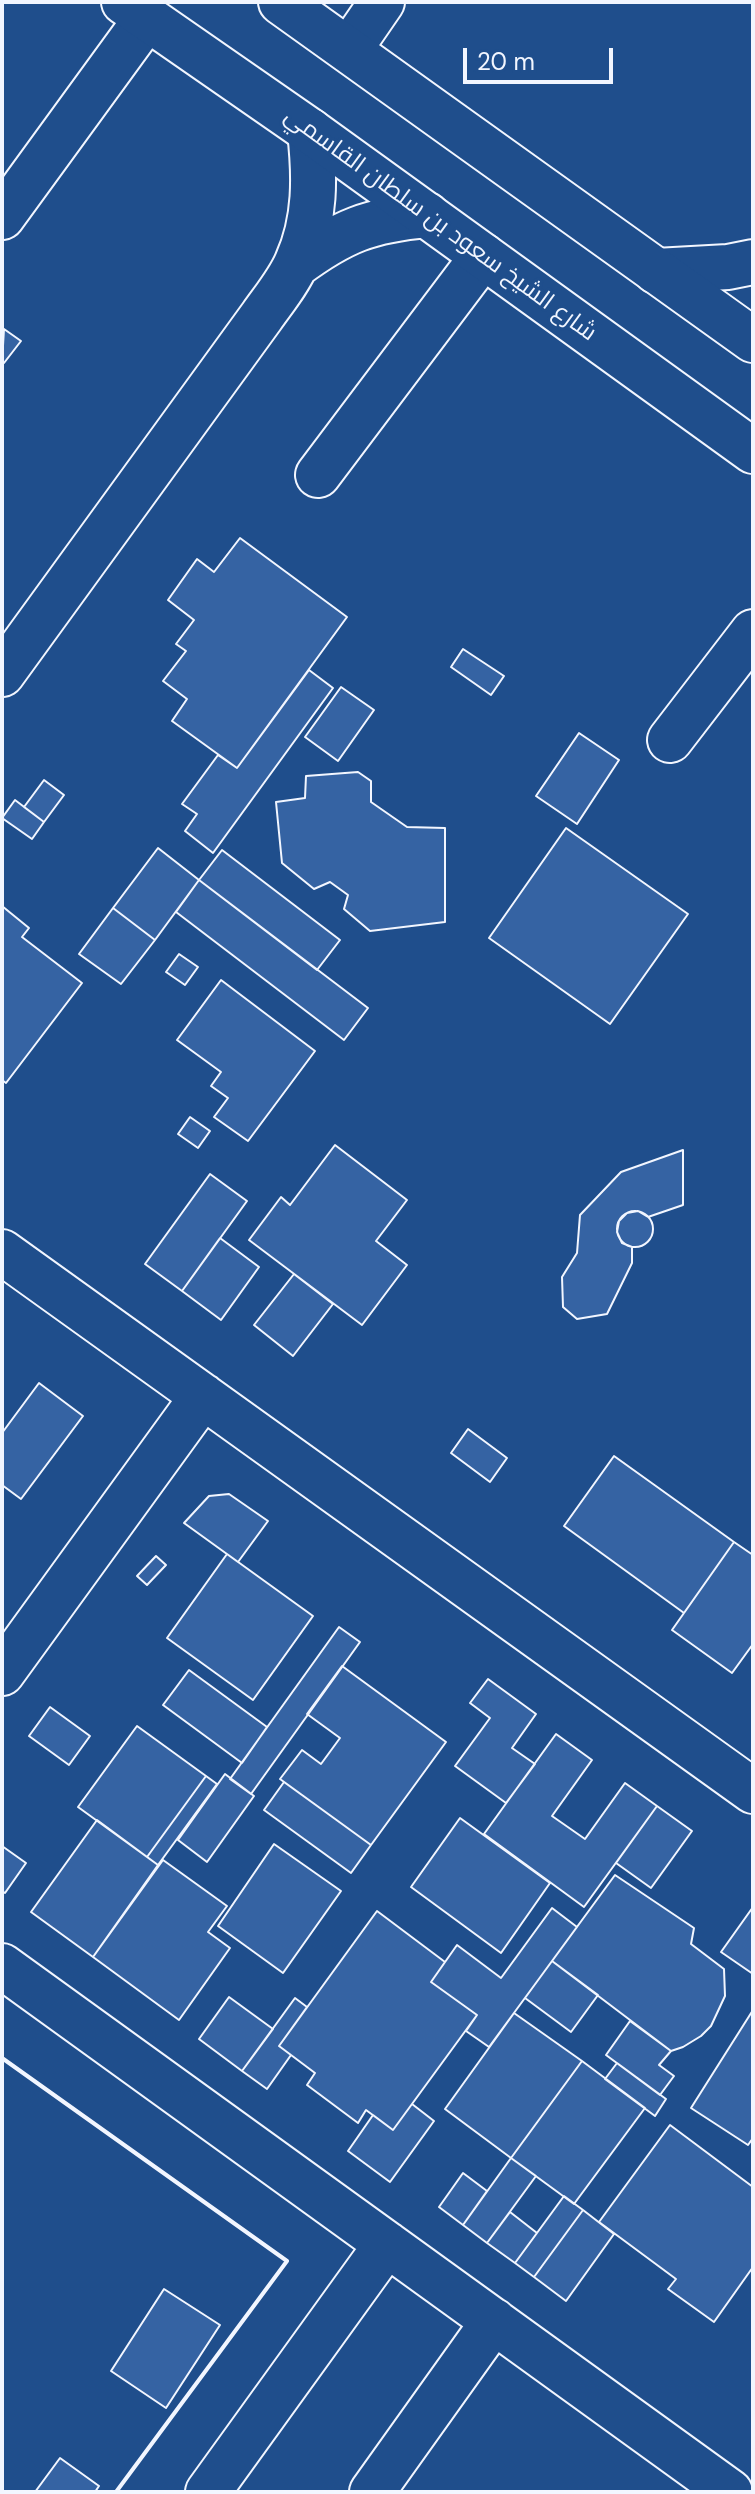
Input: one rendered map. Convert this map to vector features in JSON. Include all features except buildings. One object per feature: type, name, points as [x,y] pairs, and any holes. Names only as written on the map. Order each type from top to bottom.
[{"type":"street","points":[[281,2],[753,340]]},
{"type":"street","points":[[349,50],[382,2]]},
{"type":"street","points":[[2,217],[136,10]]},
{"type":"street","name":"شارع الشيخ سعود بن سلطان القاسمي","points":[[136,10],[310,131],[753,451]]},
{"type":"street","points":[[2,674],[296,265],[308,233],[314,199],[310,131]]},
{"type":"street","points":[[296,265],[325,243],[357,228],[391,218],[427,215]]},
{"type":"street","points":[[318,475],[483,256]]},
{"type":"street","points":[[656,271],[728,267],[753,262]]},
{"type":"street","points":[[670,740],[753,632]]},
{"type":"street","points":[[2,1252],[753,1791]]},
{"type":"street","points":[[2,1673],[203,1396]]},
{"type":"street","points":[[2,1966],[730,2492]]},
{"type":"street","points":[[208,2492],[387,2244]]},
{"type":"street","points":[[372,2492],[494,2321]]},
{"type":"wall","points":[[2,2058],[287,2261],[116,2492]]}]
